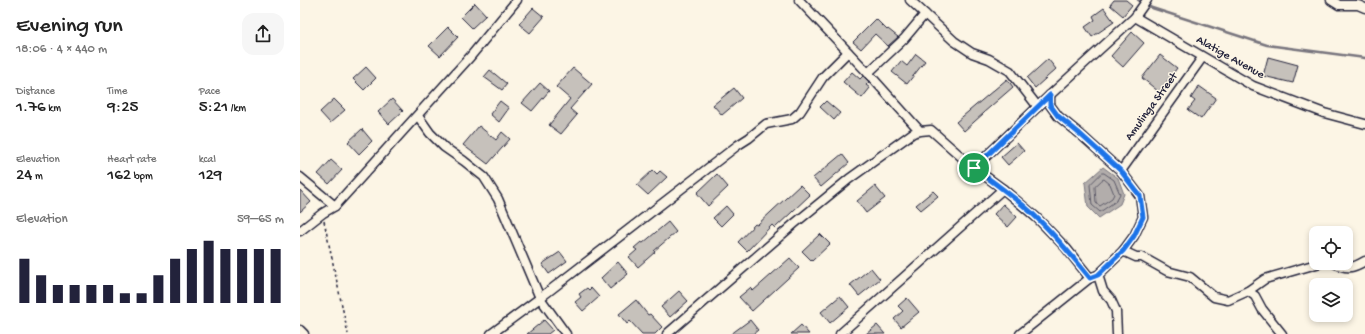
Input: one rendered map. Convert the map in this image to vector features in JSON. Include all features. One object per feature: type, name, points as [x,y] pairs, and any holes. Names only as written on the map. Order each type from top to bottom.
[{"type":"street","points":[[300,231],[323,213],[335,206],[418,116],[470,57],[517,0]]},
{"type":"street","points":[[799,0],[920,131]]},
{"type":"street","points":[[910,0],[954,41],[972,53],[988,59],[1010,71],[1038,107]]},
{"type":"street","points":[[974,168],[1050,95],[1135,17],[1147,0]]},
{"type":"street","points":[[1331,0],[1339,5],[1358,5],[1365,8]]},
{"type":"street","points":[[868,73],[904,39],[925,14]]},
{"type":"street","name":"Alatige Avenue","points":[[1135,17],[1202,58],[1253,86],[1324,113],[1365,124]]},
{"type":"street","points":[[491,334],[766,124],[792,119],[800,112],[823,77],[848,52]]},
{"type":"street","name":"Amulinga Street","points":[[1121,171],[1202,58]]},
{"type":"street","points":[[1020,334],[1094,276],[1123,251],[1134,236],[1143,217],[1140,196],[1121,171],[1058,116],[1050,105],[1050,95]]},
{"type":"street","points":[[418,116],[430,133],[444,147],[484,177],[498,198],[540,298],[566,334]]},
{"type":"street","points":[[667,334],[794,224],[849,179],[913,133],[931,130],[974,168],[1003,188],[1037,218],[1094,276],[1103,291],[1111,300],[1116,311],[1117,334]]},
{"type":"street","points":[[300,177],[335,206]]},
{"type":"street","points":[[840,334],[1003,188]]},
{"type":"street","points":[[1123,251],[1136,257],[1142,257],[1167,271],[1190,277],[1214,297],[1228,300],[1248,291],[1265,279],[1309,266]]},
{"type":"street","points":[[1353,267],[1365,261]]},
{"type":"street","points":[[1248,291],[1256,296],[1262,309],[1282,334]]},
{"type":"street","points":[[300,330],[304,334]]},
{"type":"path","points":[[323,213],[348,334]]},
{"type":"water","points":[[1103,167],[1118,178],[1124,194],[1120,204],[1099,218],[1088,207],[1085,183]]},
{"type":"building","points":[[1114,0],[1126,0],[1132,5],[1123,16],[1110,5]]},
{"type":"building","points":[[475,3],[486,15],[472,28],[461,17]]},
{"type":"building","points":[[533,8],[544,17],[530,33],[519,24]]},
{"type":"building","points":[[1104,8],[1114,22],[1092,37],[1085,27],[1095,20],[1093,16]]},
{"type":"building","points":[[876,19],[887,30],[888,29],[898,37],[888,46],[875,34],[861,49],[853,42]]},
{"type":"building","points":[[448,27],[458,37],[440,56],[429,46]]},
{"type":"building","points":[[1132,32],[1144,43],[1123,67],[1111,56]]},
{"type":"building","points":[[916,54],[925,61],[907,84],[892,72],[901,61],[907,66]]},
{"type":"building","points":[[1160,55],[1177,68],[1159,92],[1142,78]]},
{"type":"building","points":[[1268,57],[1298,65],[1293,83],[1263,76]]},
{"type":"building","points":[[1048,59],[1056,69],[1035,88],[1027,78]]},
{"type":"building","points":[[366,67],[376,78],[364,90],[353,79]]},
{"type":"building","points":[[573,68],[592,84],[570,109],[577,115],[561,134],[549,125],[570,99],[556,87]]},
{"type":"building","points":[[490,70],[507,84],[502,90],[484,77]]},
{"type":"building","points":[[852,72],[860,79],[863,76],[869,82],[866,85],[870,88],[862,98],[843,82]]},
{"type":"building","points":[[1007,79],[1013,87],[964,131],[956,122]]},
{"type":"building","points":[[540,83],[549,91],[532,111],[522,103]]},
{"type":"building","points":[[1199,86],[1216,98],[1201,119],[1188,110],[1195,101],[1191,98]]},
{"type":"building","points":[[734,88],[742,98],[722,115],[713,105]]},
{"type":"building","points":[[334,99],[345,110],[330,123],[320,112]]},
{"type":"building","points":[[392,99],[403,111],[389,124],[378,112]]},
{"type":"building","points":[[500,101],[509,108],[499,122],[490,114]]},
{"type":"building","points":[[826,101],[840,113],[834,120],[820,107]]},
{"type":"building","points":[[479,126],[496,140],[502,132],[510,139],[488,164],[463,145]]},
{"type":"building","points":[[362,129],[372,141],[359,154],[348,142]]},
{"type":"building","points":[[1017,143],[1024,151],[1008,165],[1001,157]]},
{"type":"building","points":[[842,154],[849,163],[821,187],[813,178]]},
{"type":"building","points":[[331,160],[342,170],[329,184],[318,174]]},
{"type":"building","points":[[653,170],[657,174],[660,171],[667,177],[648,195],[637,185]]},
{"type":"building","points":[[717,174],[728,187],[708,206],[697,193]]},
{"type":"building","points":[[800,185],[810,195],[775,228],[772,225],[747,251],[738,242],[755,224],[757,225]]},
{"type":"building","points":[[875,186],[885,198],[866,213],[857,201]]},
{"type":"building","points":[[300,190],[311,202],[300,212]]},
{"type":"building","points":[[933,191],[938,196],[921,210],[916,205]]},
{"type":"building","points":[[1003,204],[1017,217],[1008,227],[994,214]]},
{"type":"building","points":[[726,206],[733,214],[721,226],[713,218]]},
{"type":"building","points":[[668,222],[676,232],[638,267],[629,257],[637,250],[634,248],[641,242],[643,243]]},
{"type":"building","points":[[820,234],[830,244],[812,261],[802,251]]},
{"type":"building","points":[[560,252],[567,261],[549,274],[542,264]]},
{"type":"building","points":[[790,258],[799,268],[752,311],[739,297],[750,288],[753,291]]},
{"type":"building","points":[[618,262],[628,274],[610,289],[601,278]]},
{"type":"building","points":[[871,268],[880,279],[859,296],[850,285]]},
{"type":"building","points":[[587,288],[589,290],[591,288],[599,297],[583,311],[575,302],[581,297],[579,294]]},
{"type":"building","points":[[679,291],[688,301],[670,317],[661,307]]},
{"type":"building","points":[[840,296],[849,307],[830,323],[821,312]]},
{"type":"building","points":[[907,298],[919,312],[901,327],[894,319],[903,311],[898,306]]},
{"type":"building","points":[[636,300],[648,315],[650,314],[662,327],[655,334],[642,334],[630,321],[627,324],[619,314]]},
{"type":"building","points":[[544,320],[553,330],[548,334],[527,334]]},
{"type":"building","points":[[750,320],[758,330],[753,334],[731,334]]},
{"type":"building","points":[[801,325],[809,334],[791,334]]},
{"type":"building","points":[[877,325],[885,334],[866,334]]},
{"type":"waterway","points":[[1138,0],[1152,8],[1267,45],[1365,58]]},
{"type":"route","points":[[1050,95],[1050,105],[1058,116],[1121,171],[1140,196],[1143,217],[1134,236],[1123,251],[1098,275],[1090,278],[1066,248],[1037,218],[1003,188],[974,168],[1050,95]]}]
